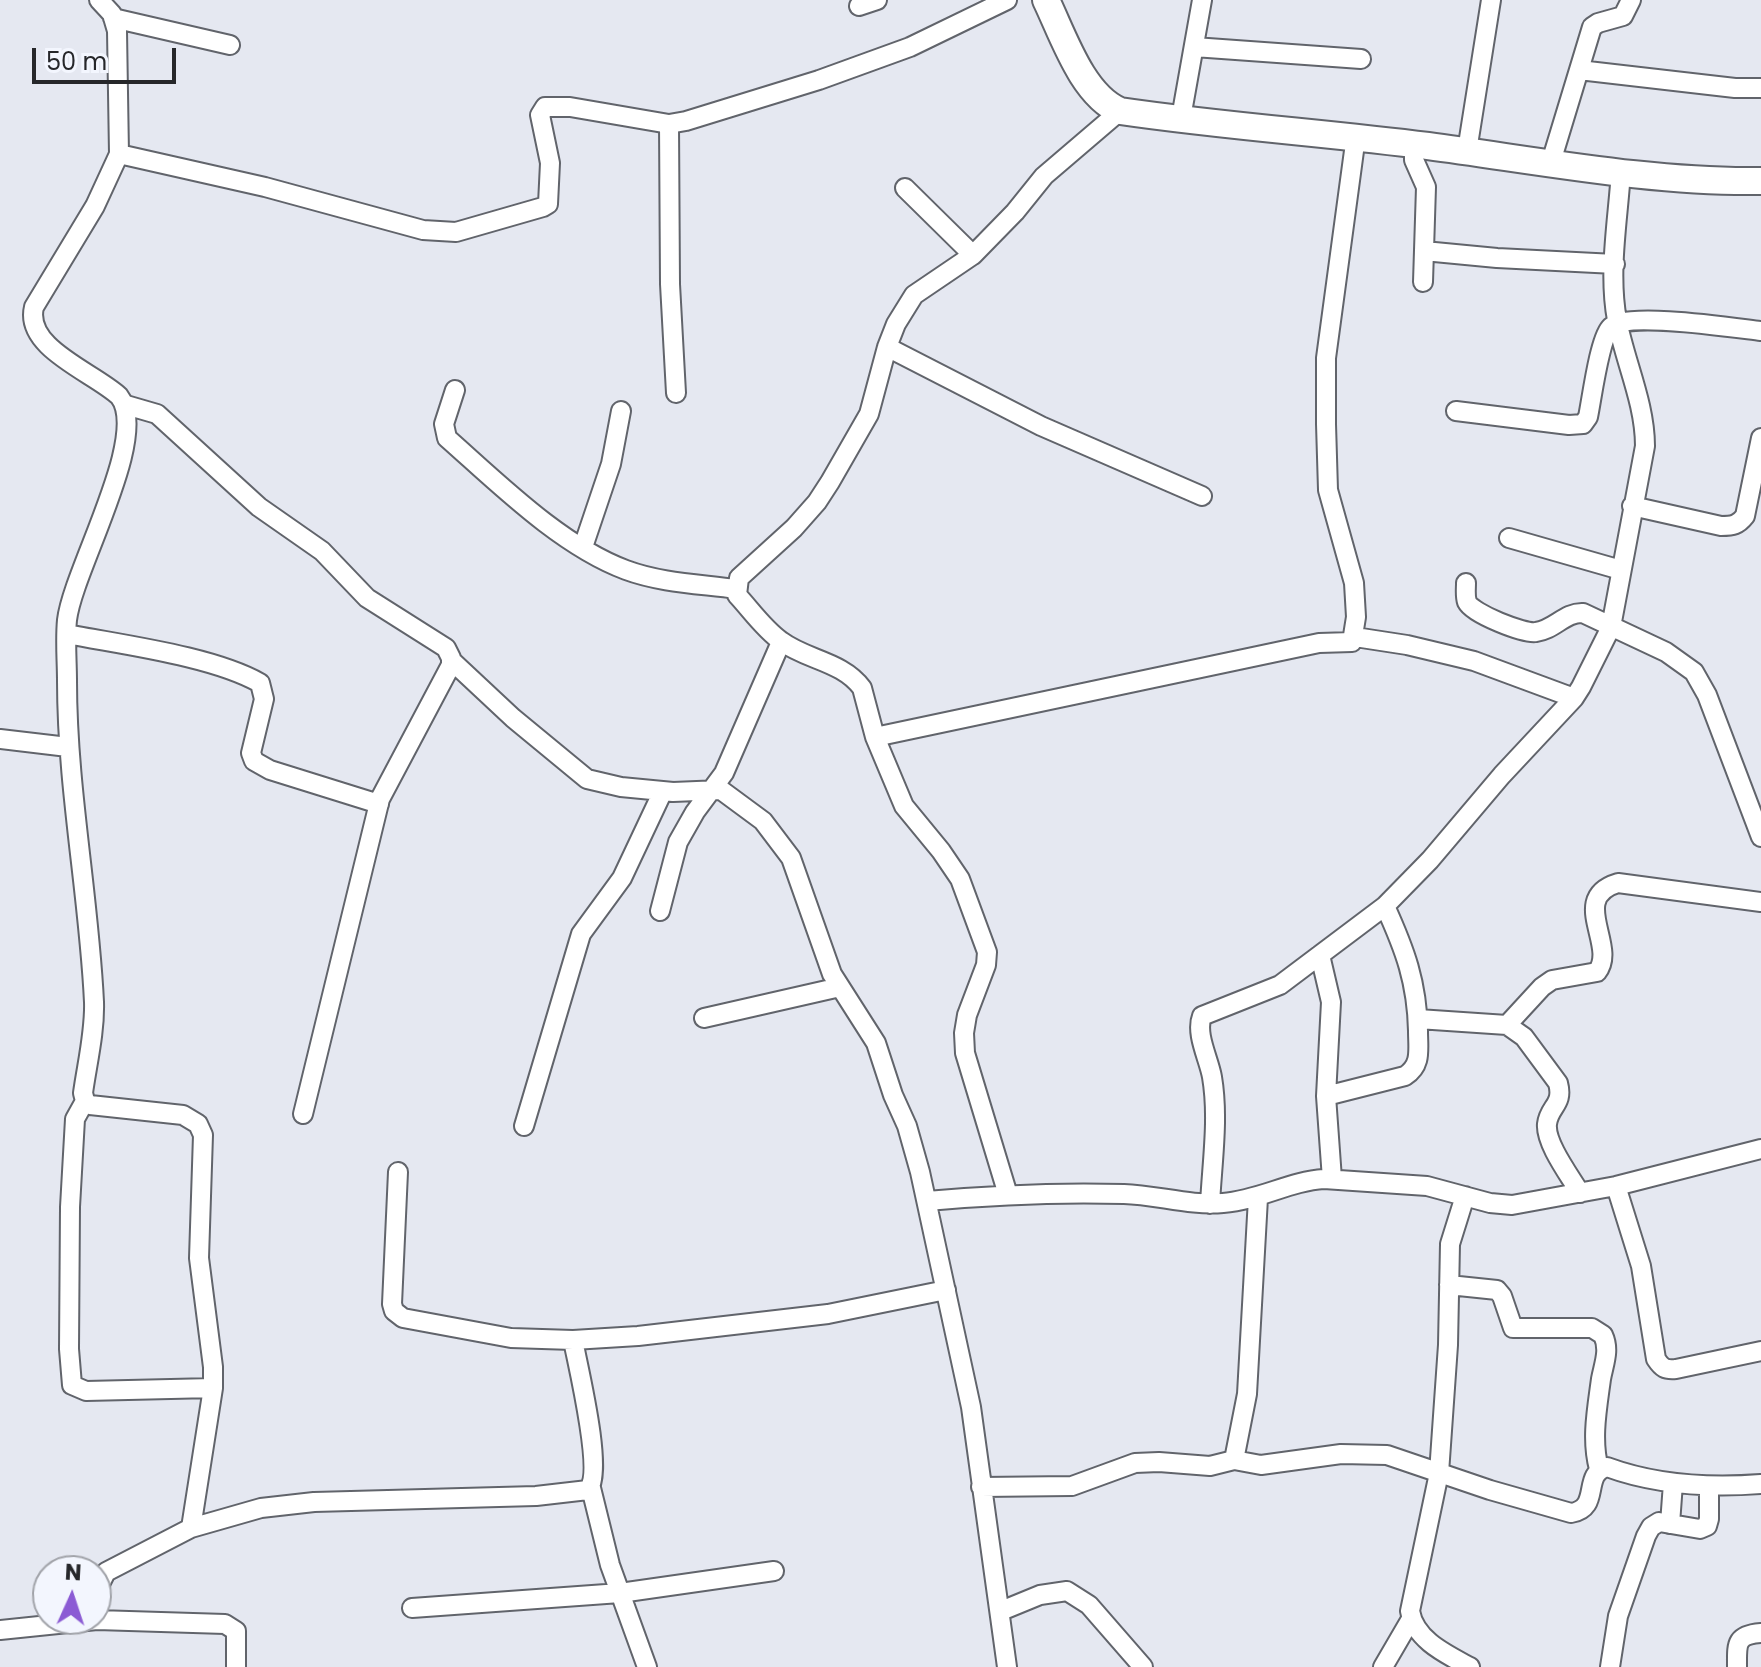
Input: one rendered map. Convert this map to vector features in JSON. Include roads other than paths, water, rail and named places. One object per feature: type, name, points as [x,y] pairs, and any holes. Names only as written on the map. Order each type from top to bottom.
[{"type":"street","points":[[99,0],[113,18],[119,45],[119,154],[95,206],[34,307],[34,330],[40,339],[108,386],[126,405],[157,414],[259,507],[322,551],[367,598],[446,648],[452,661],[513,718],[587,779],[621,787],[663,791],[721,790],[763,821],[781,842],[798,876],[832,974],[876,1043],[907,1126],[927,1201],[971,1407],[1007,1667]]},
{"type":"street","points":[[119,154],[250,183],[423,230],[456,232],[548,204],[550,163],[540,115],[545,107],[570,107],[669,124],[711,114],[910,47],[1007,0]]},
{"type":"street","points":[[1046,0],[1080,70],[1105,103],[1120,111],[1356,136],[1621,171],[1761,181]]},
{"type":"street","points":[[1181,118],[1202,0]]},
{"type":"street","points":[[1467,151],[1491,0]]},
{"type":"street","points":[[1551,162],[1592,27],[1623,16],[1631,0]]},
{"type":"street","points":[[113,18],[230,45]]},
{"type":"street","points":[[1194,47],[1361,59]]},
{"type":"street","points":[[1579,70],[1735,88],[1761,88]]},
{"type":"street","points":[[1008,1195],[965,1053],[967,1015],[986,965],[987,952],[960,879],[904,806],[875,737],[862,688],[842,670],[781,642],[737,595],[736,589],[739,578],[794,528],[830,482],[869,414],[887,347],[896,324],[914,295],[973,255],[1015,212],[1044,176],[1120,111]]},
{"type":"street","points":[[669,124],[669,269],[676,393]]},
{"type":"street","points":[[875,737],[1319,643],[1352,642],[1355,637],[1354,583],[1328,490],[1326,358],[1356,136]]},
{"type":"street","points":[[1414,144],[1414,160],[1426,187],[1423,282]]},
{"type":"street","points":[[1210,1204],[1214,1104],[1200,1020],[1210,1011],[1266,993],[1280,985],[1385,906],[1574,698],[1611,627],[1645,446],[1645,434],[1617,322],[1613,289],[1621,171]]},
{"type":"street","points":[[905,188],[973,255]]},
{"type":"street","points":[[1424,251],[1615,264]]},
{"type":"street","points":[[1456,411],[1569,425],[1583,424],[1588,417],[1603,341],[1609,328],[1617,322],[1640,319],[1761,331]]},
{"type":"street","points":[[887,347],[1041,426],[1202,496]]},
{"type":"street","points":[[455,390],[444,424],[447,438],[540,518],[583,547],[624,569],[648,576],[736,589]]},
{"type":"street","points":[[126,405],[128,431],[104,514],[75,588],[67,634],[68,747],[86,894],[94,1006],[83,1093],[90,1105],[183,1115],[200,1128],[203,1141],[199,1258],[213,1388],[191,1528]]},
{"type":"street","points":[[583,547],[611,464],[621,411]]},
{"type":"street","points":[[1632,506],[1721,526],[1740,523],[1745,516],[1761,438]]},
{"type":"street","points":[[1509,538],[1621,570]]},
{"type":"street","points":[[1466,583],[1468,605],[1475,611],[1525,632],[1542,631],[1578,612],[1676,659],[1694,672],[1701,682],[1761,837]]},
{"type":"street","points":[[67,634],[225,668],[254,679],[260,683],[264,694],[251,753],[254,761],[270,770],[379,804]]},
{"type":"street","points":[[1355,637],[1407,645],[1474,661],[1574,698]]},
{"type":"street","points":[[660,911],[678,842],[724,773],[781,642]]},
{"type":"street","points":[[303,1114],[379,804],[394,769],[452,661]]},
{"type":"street","points":[[0,739],[68,747]]},
{"type":"street","points":[[524,1126],[581,934],[622,878],[663,791]]},
{"type":"street","points":[[1507,1025],[1552,980],[1597,972],[1602,966],[1603,954],[1594,915],[1600,892],[1607,886],[1618,883],[1761,902]]},
{"type":"street","points":[[1326,1096],[1405,1076],[1413,1070],[1418,1056],[1417,1003],[1410,966],[1385,906]]},
{"type":"street","points":[[1320,955],[1331,1002],[1326,1096],[1332,1179]]},
{"type":"street","points":[[704,1018],[840,987]]},
{"type":"street","points":[[1418,1019],[1507,1025],[1524,1037],[1558,1083],[1559,1103],[1546,1128],[1549,1140],[1580,1193]]},
{"type":"street","points":[[85,1101],[75,1119],[71,1192],[69,1349],[72,1385],[86,1391],[213,1388]]},
{"type":"street","points":[[927,1201],[1008,1195],[1123,1194],[1210,1204],[1258,1198],[1308,1181],[1332,1179],[1427,1186],[1490,1203],[1512,1205],[1616,1186],[1761,1149]]},
{"type":"street","points":[[398,1172],[392,1292],[394,1311],[403,1318],[511,1338],[573,1340],[638,1336],[828,1314],[946,1290]]},
{"type":"street","points":[[1616,1186],[1641,1266],[1656,1359],[1660,1366],[1666,1370],[1676,1369],[1761,1351]]},
{"type":"street","points":[[1465,1196],[1450,1244],[1448,1345],[1439,1473],[1410,1601],[1411,1619],[1421,1635],[1470,1667]]},
{"type":"street","points":[[1234,1460],[1247,1394],[1258,1198]]},
{"type":"street","points":[[1449,1285],[1497,1290],[1513,1328],[1592,1328],[1603,1335],[1607,1351],[1601,1378],[1594,1450],[1599,1469]]},
{"type":"street","points":[[573,1340],[595,1469],[591,1488],[607,1556],[647,1667]]},
{"type":"street","points":[[981,1487],[1061,1488],[1081,1484],[1118,1468],[1146,1462],[1210,1466],[1234,1460],[1261,1465],[1341,1454],[1387,1455],[1571,1513],[1581,1511],[1586,1505],[1594,1475],[1599,1469],[1607,1467],[1673,1483],[1709,1487],[1761,1484]]},
{"type":"street","points":[[1670,1524],[1673,1483]]},
{"type":"street","points":[[1610,1667],[1618,1616],[1646,1536],[1651,1527],[1659,1522],[1700,1529],[1707,1526],[1709,1487]]},
{"type":"street","points":[[112,1569],[191,1528],[261,1508],[289,1504],[571,1494],[591,1488]]},
{"type":"street","points":[[412,1608],[620,1593],[774,1571]]},
{"type":"street","points":[[1001,1611],[1040,1595],[1067,1591],[1089,1605],[1143,1667]]},
{"type":"street","points":[[1383,1667],[1411,1619]]},
{"type":"street","points":[[112,1620],[225,1624],[236,1631],[236,1667]]},
{"type":"street","points":[[0,1630],[32,1627]]},
{"type":"street","points":[[1737,1667],[1740,1639],[1747,1634],[1761,1633]]}]
